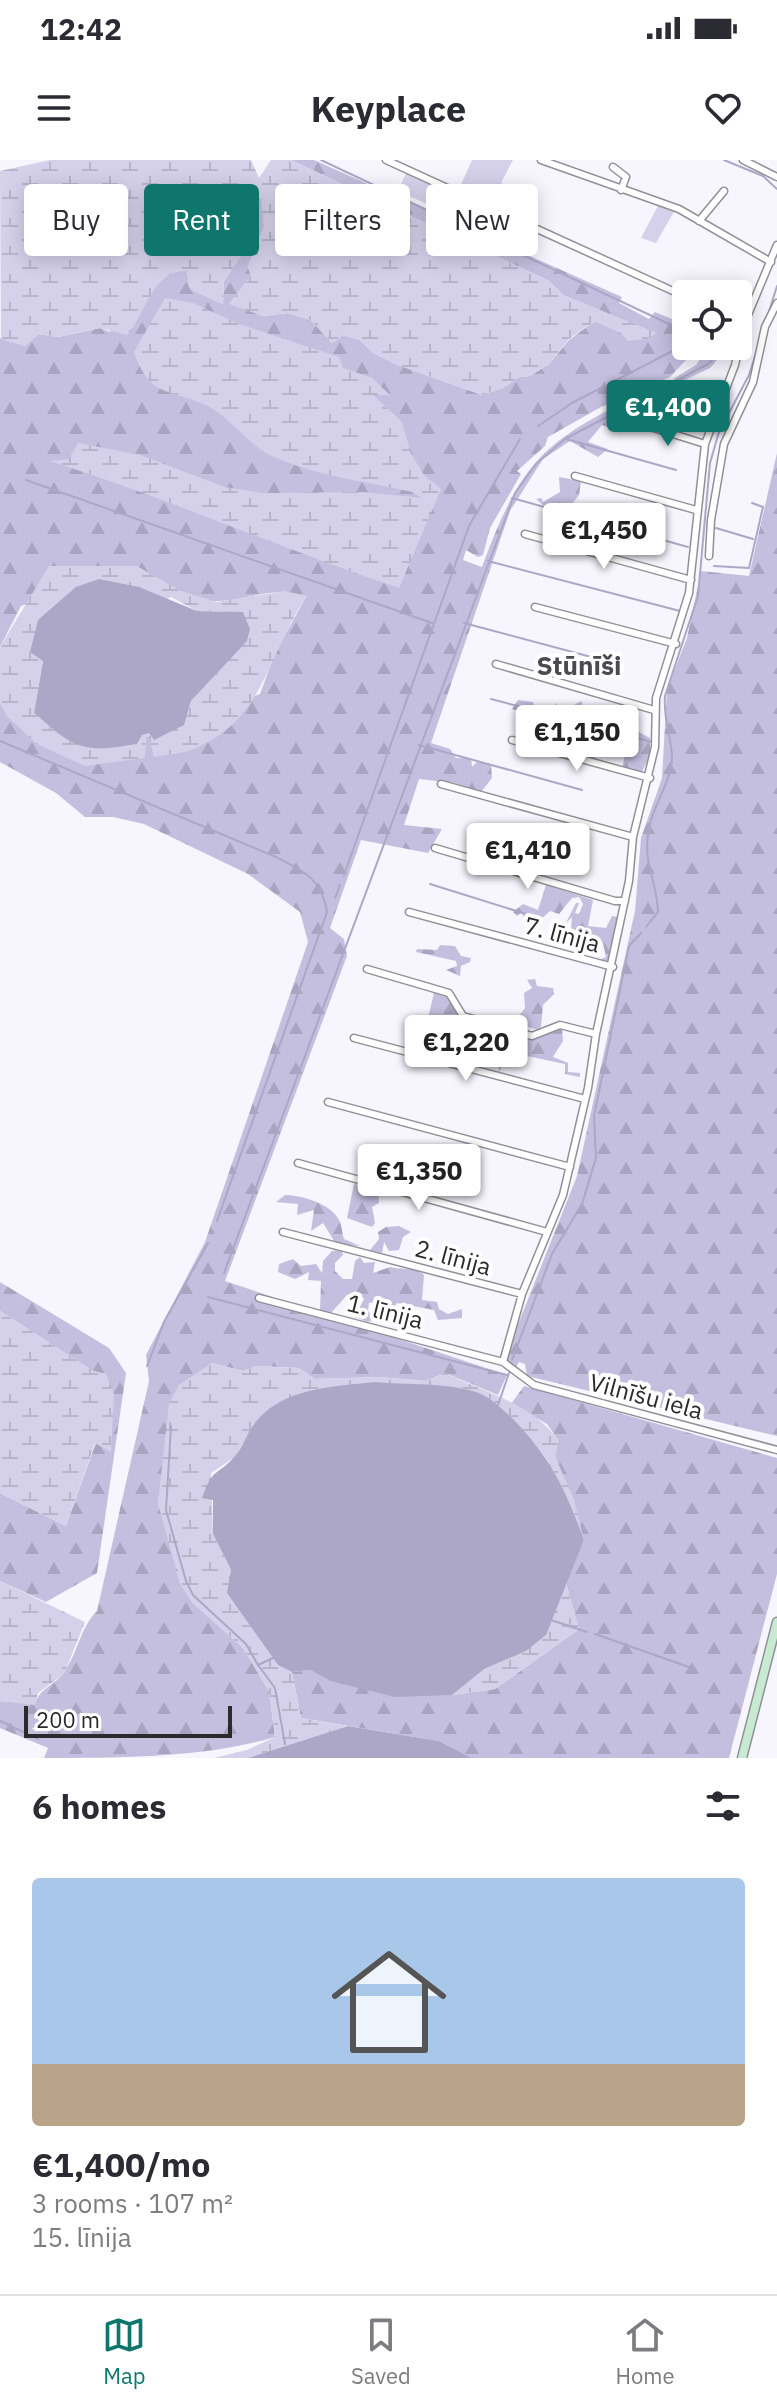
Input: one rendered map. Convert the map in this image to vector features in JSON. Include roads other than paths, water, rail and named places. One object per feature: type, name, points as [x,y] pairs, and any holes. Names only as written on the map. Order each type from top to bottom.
[{"type":"main road","points":[[742,1758],[777,1622]]},
{"type":"street","points":[[386,160],[672,291]]},
{"type":"street","points":[[541,160],[679,209],[771,262]]},
{"type":"street","points":[[743,160],[777,177]]},
{"type":"street","points":[[613,167],[626,177],[621,190]]},
{"type":"street","points":[[699,221],[724,191]]},
{"type":"street","points":[[752,299],[777,245]]},
{"type":"street","points":[[709,556],[718,468],[724,444],[753,382],[765,327],[777,303]]},
{"type":"street","points":[[503,1362],[522,1294],[563,1195],[570,1167],[596,1034],[613,967],[633,837],[650,778],[657,732],[654,710],[676,644],[691,580],[705,444],[736,360]]},
{"type":"street","points":[[641,424],[705,444]]},
{"type":"street","points":[[575,476],[696,510]]},
{"type":"street","points":[[525,534],[691,580]]},
{"type":"street","points":[[535,607],[676,644]]},
{"type":"street","points":[[496,664],[654,710]]},
{"type":"street","points":[[512,740],[650,778]]},
{"type":"street","points":[[441,784],[633,837]]},
{"type":"street","points":[[435,848],[615,901],[625,901]]},
{"type":"street","name":"7. līnija","points":[[409,912],[613,967]]},
{"type":"street","points":[[367,969],[449,993],[463,1016],[532,1036],[560,1025],[596,1034]]},
{"type":"street","points":[[354,1038],[585,1099]]},
{"type":"street","points":[[328,1102],[570,1167]]},
{"type":"street","points":[[298,1163],[547,1232]]},
{"type":"street","name":"2. līnija","points":[[283,1232],[522,1294]]},
{"type":"street","name":"1. līnija","points":[[259,1298],[503,1362]]},
{"type":"street","name":"Vilnīšu iela","points":[[503,1362],[534,1385],[777,1450]]},
{"type":"waterway","points":[[321,160],[672,325]]},
{"type":"waterway","points":[[724,160],[763,176],[777,189]]},
{"type":"waterway","points":[[646,927],[658,912],[647,841],[672,757],[665,696],[698,596],[710,463],[719,432],[749,375],[777,286]]},
{"type":"waterway","points":[[538,426],[572,403],[672,351]]},
{"type":"waterway","points":[[224,1273],[515,493],[536,464],[565,439],[712,360]]},
{"type":"waterway","points":[[344,875],[469,526],[520,439]]},
{"type":"waterway","points":[[566,439],[676,470]]},
{"type":"waterway","points":[[26,480],[432,623]]},
{"type":"waterway","points":[[512,498],[688,547]]},
{"type":"waterway","points":[[714,566],[749,568],[763,507],[752,503]]},
{"type":"waterway","points":[[716,528],[753,539]]},
{"type":"waterway","points":[[488,561],[680,611]]},
{"type":"waterway","points":[[464,623],[610,662]]},
{"type":"waterway","points":[[491,699],[652,742]]},
{"type":"waterway","points":[[0,741],[276,857],[310,877],[321,891],[327,912],[217,1221]]},
{"type":"waterway","points":[[419,745],[582,790]]},
{"type":"waterway","points":[[430,884],[539,918]]},
{"type":"waterway","points":[[335,898],[340,885]]},
{"type":"waterway","points":[[512,1360],[552,1254],[582,1204],[596,1158],[594,1116],[629,946],[641,933]]},
{"type":"waterway","points":[[147,1366],[164,1322],[208,1243]]},
{"type":"waterway","points":[[208,1297],[507,1375]]},
{"type":"waterway","points":[[498,1405],[509,1373]]},
{"type":"waterway","points":[[171,1426],[166,1510],[186,1581],[193,1595],[246,1644],[258,1665]]},
{"type":"waterway","points":[[551,1620],[587,1632]]},
{"type":"waterway","points":[[595,1634],[689,1667]]},
{"type":"waterway","points":[[273,1658],[258,1665],[275,1688],[285,1744]]},
{"type":"waterway","points":[[0,1721],[38,1739]]},
{"type":"district","name":"Stūnīši","points":[[579,666]]}]
